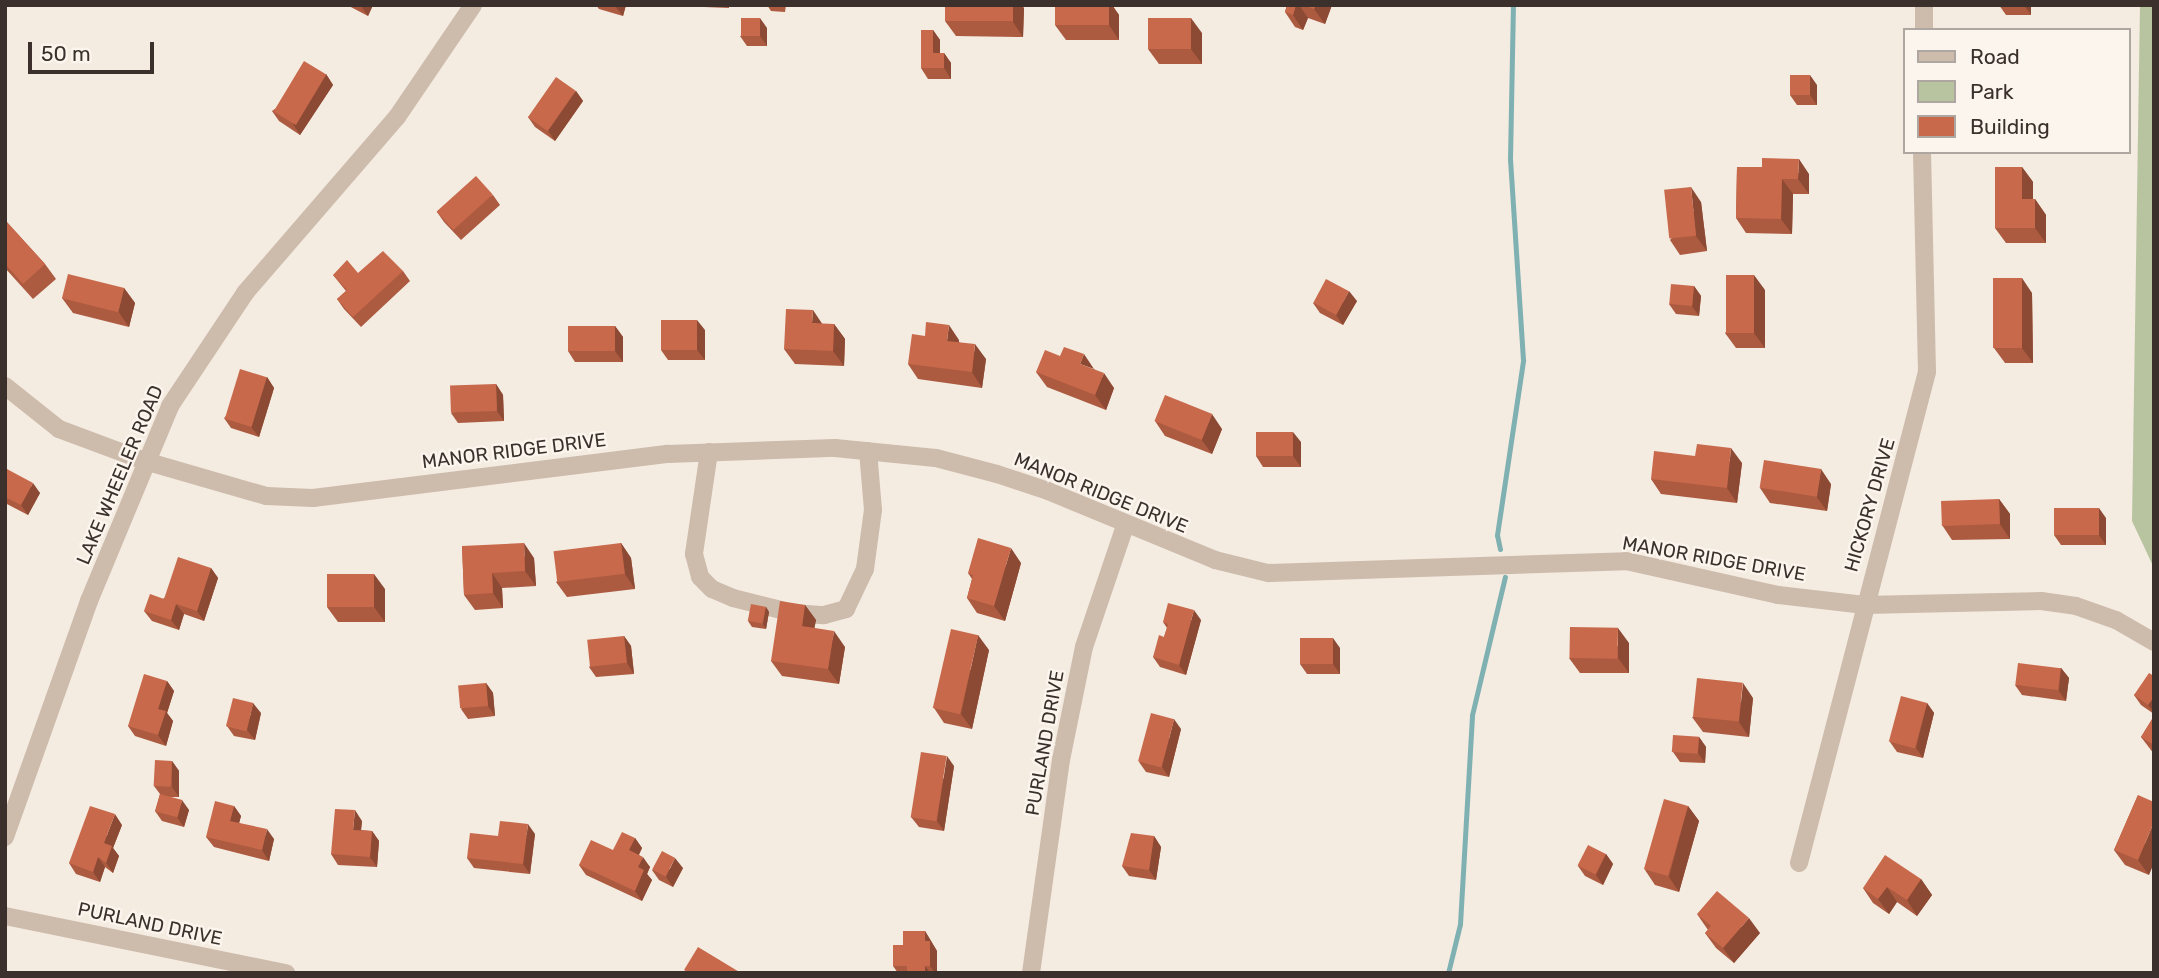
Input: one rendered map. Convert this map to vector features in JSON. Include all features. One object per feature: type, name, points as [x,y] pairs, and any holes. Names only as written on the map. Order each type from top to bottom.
[{"type":"street","name":"LAKE WHEELER ROAD","points":[[5,837],[145,461],[197,358],[245,293],[397,117],[473,5]]},
{"type":"street","points":[[1924,5],[1924,28]]},
{"type":"street","name":"HICKORY DRIVE","points":[[1799,863],[1864,604],[1927,372],[1922,154]]},
{"type":"street","name":"MANOR RIDGE DRIVE","points":[[5,386],[59,429],[145,461],[266,496],[313,498],[538,468],[709,452],[835,448],[936,458],[997,474],[1048,491],[1125,526],[1215,560],[1268,573],[1626,561],[1778,595],[1864,604],[2064,604],[2116,620],[2154,642]]},
{"type":"street","points":[[709,452],[694,554],[700,577],[712,589],[743,601],[824,615],[846,609],[865,569],[873,510],[868,451]]},
{"type":"street","name":"PURLAND DRIVE","points":[[1031,973],[1063,747],[1084,647],[1125,526]]},
{"type":"street","name":"PURLAND DRIVE","points":[[5,916],[286,973]]},
{"type":"green space","points":[[2140,5],[2154,5],[2154,568],[2132,521]]},
{"type":"building","points":[[945,5],[1013,5],[1013,21],[945,21]]},
{"type":"building","points":[[1055,5],[1109,5],[1109,25],[1055,25]]},
{"type":"building","points":[[1287,5],[1296,5],[1293,15],[1285,12]]},
{"type":"building","points":[[741,18],[760,18],[760,36],[741,36]]},
{"type":"building","points":[[1148,18],[1191,18],[1191,49],[1148,49]]},
{"type":"building","points":[[921,30],[933,30],[933,53],[944,53],[944,68],[921,68]]},
{"type":"building","points":[[304,61],[326,74],[296,125],[274,112]]},
{"type":"building","points":[[1790,75],[1810,75],[1810,95],[1790,95]]},
{"type":"building","points":[[556,77],[576,91],[548,131],[528,117]]},
{"type":"building","points":[[1762,158],[1799,159],[1798,179],[1782,179],[1781,219],[1736,218],[1737,167],[1762,167]]},
{"type":"building","points":[[1995,167],[2022,167],[2022,199],[2035,199],[2035,228],[1995,228]]},
{"type":"building","points":[[476,176],[493,195],[453,230],[437,211]]},
{"type":"building","points":[[1691,187],[1696,236],[1669,239],[1664,190]]},
{"type":"building","points":[[5,220],[45,264],[23,284],[5,264]]},
{"type":"building","points":[[383,251],[403,271],[353,317],[337,299],[347,290],[333,275],[347,260],[358,273]]},
{"type":"building","points":[[68,274],[124,288],[118,312],[62,298]]},
{"type":"building","points":[[1726,275],[1754,275],[1754,333],[1726,333]]},
{"type":"building","points":[[1993,278],[2022,278],[2022,348],[1993,348]]},
{"type":"building","points":[[1326,279],[1349,291],[1336,315],[1313,303]]},
{"type":"building","points":[[1671,284],[1694,286],[1692,306],[1669,304]]},
{"type":"building","points":[[786,309],[813,310],[812,323],[834,324],[833,351],[784,349]]},
{"type":"building","points":[[661,320],[697,320],[697,350],[661,350]]},
{"type":"building","points":[[926,322],[949,325],[947,341],[975,344],[972,372],[908,364],[912,334],[925,336]]},
{"type":"building","points":[[568,326],[615,326],[615,351],[568,351]]},
{"type":"building","points":[[1064,347],[1084,354],[1080,364],[1104,373],[1095,395],[1036,372],[1045,350],[1060,356]]},
{"type":"building","points":[[240,369],[267,377],[252,427],[225,419]]},
{"type":"building","points":[[496,384],[497,411],[451,413],[450,386]]},
{"type":"building","points":[[1165,395],[1212,414],[1202,440],[1155,421]]},
{"type":"building","points":[[1256,432],[1293,432],[1293,456],[1256,456]]},
{"type":"building","points":[[1697,444],[1731,448],[1727,488],[1651,479],[1654,451],[1695,456]]},
{"type":"building","points":[[1764,460],[1821,469],[1817,497],[1760,488]]},
{"type":"building","points":[[5,468],[33,483],[21,505],[5,497]]},
{"type":"building","points":[[1999,499],[2000,524],[1942,526],[1941,501]]},
{"type":"building","points":[[2054,508],[2099,508],[2099,535],[2054,535]]},
{"type":"building","points":[[978,538],[1011,548],[994,606],[967,598],[973,575],[968,573]]},
{"type":"building","points":[[524,543],[525,571],[492,573],[493,593],[464,595],[462,546]]},
{"type":"building","points":[[621,543],[625,574],[557,582],[554,551]]},
{"type":"building","points":[[178,557],[211,568],[197,611],[176,604],[171,620],[144,611],[150,594],[164,599]]},
{"type":"building","points":[[327,574],[374,574],[374,607],[327,607]]},
{"type":"building","points":[[780,601],[805,605],[802,626],[834,631],[828,669],[771,661]]},
{"type":"building","points":[[1168,603],[1194,610],[1179,665],[1153,657],[1159,635],[1164,637],[1168,624],[1163,622]]},
{"type":"building","points":[[751,604],[766,607],[762,624],[748,621]]},
{"type":"building","points":[[1570,627],[1618,628],[1617,659],[1569,658]]},
{"type":"building","points":[[951,629],[978,635],[960,714],[933,708]]},
{"type":"building","points":[[624,636],[627,663],[590,667],[587,640]]},
{"type":"building","points":[[1300,638],[1333,638],[1333,664],[1300,664]]},
{"type":"building","points":[[2018,663],[2061,668],[2058,690],[2015,685]]},
{"type":"building","points":[[2149,673],[2154,676],[2154,697],[2148,705],[2134,695]]},
{"type":"building","points":[[144,674],[167,681],[158,709],[166,711],[158,735],[128,726]]},
{"type":"building","points":[[1697,678],[1743,683],[1739,722],[1693,717]]},
{"type":"building","points":[[486,683],[488,706],[460,708],[458,685]]},
{"type":"building","points":[[1901,696],[1927,703],[1915,748],[1889,741]]},
{"type":"building","points":[[233,698],[253,703],[246,731],[226,726]]},
{"type":"building","points":[[1151,713],[1174,719],[1161,768],[1138,761]]},
{"type":"building","points":[[2154,716],[2154,745],[2141,737]]},
{"type":"building","points":[[1673,735],[1699,737],[1698,754],[1672,752]]},
{"type":"building","points":[[921,752],[947,756],[936,821],[911,817]]},
{"type":"building","points":[[155,760],[172,761],[171,787],[154,786]]},
{"type":"building","points":[[160,794],[182,800],[178,817],[155,811]]},
{"type":"building","points":[[2138,795],[2154,802],[2154,822],[2138,860],[2114,850]]},
{"type":"building","points":[[1664,799],[1688,806],[1668,876],[1644,869]]},
{"type":"building","points":[[215,801],[234,806],[230,821],[267,829],[262,850],[206,837]]},
{"type":"building","points":[[90,806],[115,814],[104,843],[112,846],[106,863],[98,857],[93,872],[69,863]]},
{"type":"building","points":[[335,809],[355,810],[353,830],[372,831],[370,857],[331,854]]},
{"type":"building","points":[[500,821],[528,824],[523,864],[467,858],[470,833],[498,836]]},
{"type":"building","points":[[622,832],[635,838],[629,850],[643,857],[638,867],[644,870],[635,891],[579,865],[591,840],[613,850]]},
{"type":"building","points":[[1131,833],[1154,836],[1149,870],[1122,866]]},
{"type":"building","points":[[1588,845],[1606,854],[1595,875],[1578,865]]},
{"type":"building","points":[[662,851],[675,858],[665,877],[652,870]]},
{"type":"building","points":[[1885,855],[1921,879],[1907,900],[1887,887],[1878,899],[1863,888]]},
{"type":"building","points":[[1717,891],[1749,918],[1723,948],[1705,933],[1711,926],[1697,914]]},
{"type":"building","points":[[903,931],[925,931],[925,941],[930,941],[930,966],[925,966],[925,973],[907,973],[907,966],[893,966],[893,945],[903,945]]},
{"type":"building","points":[[698,947],[741,973],[689,973],[684,970]]},
{"type":"waterway","points":[[1500,549],[1497,535],[1523,360],[1510,159],[1513,5]]},
{"type":"waterway","points":[[1448,973],[1460,924],[1472,715],[1505,577]]}]
